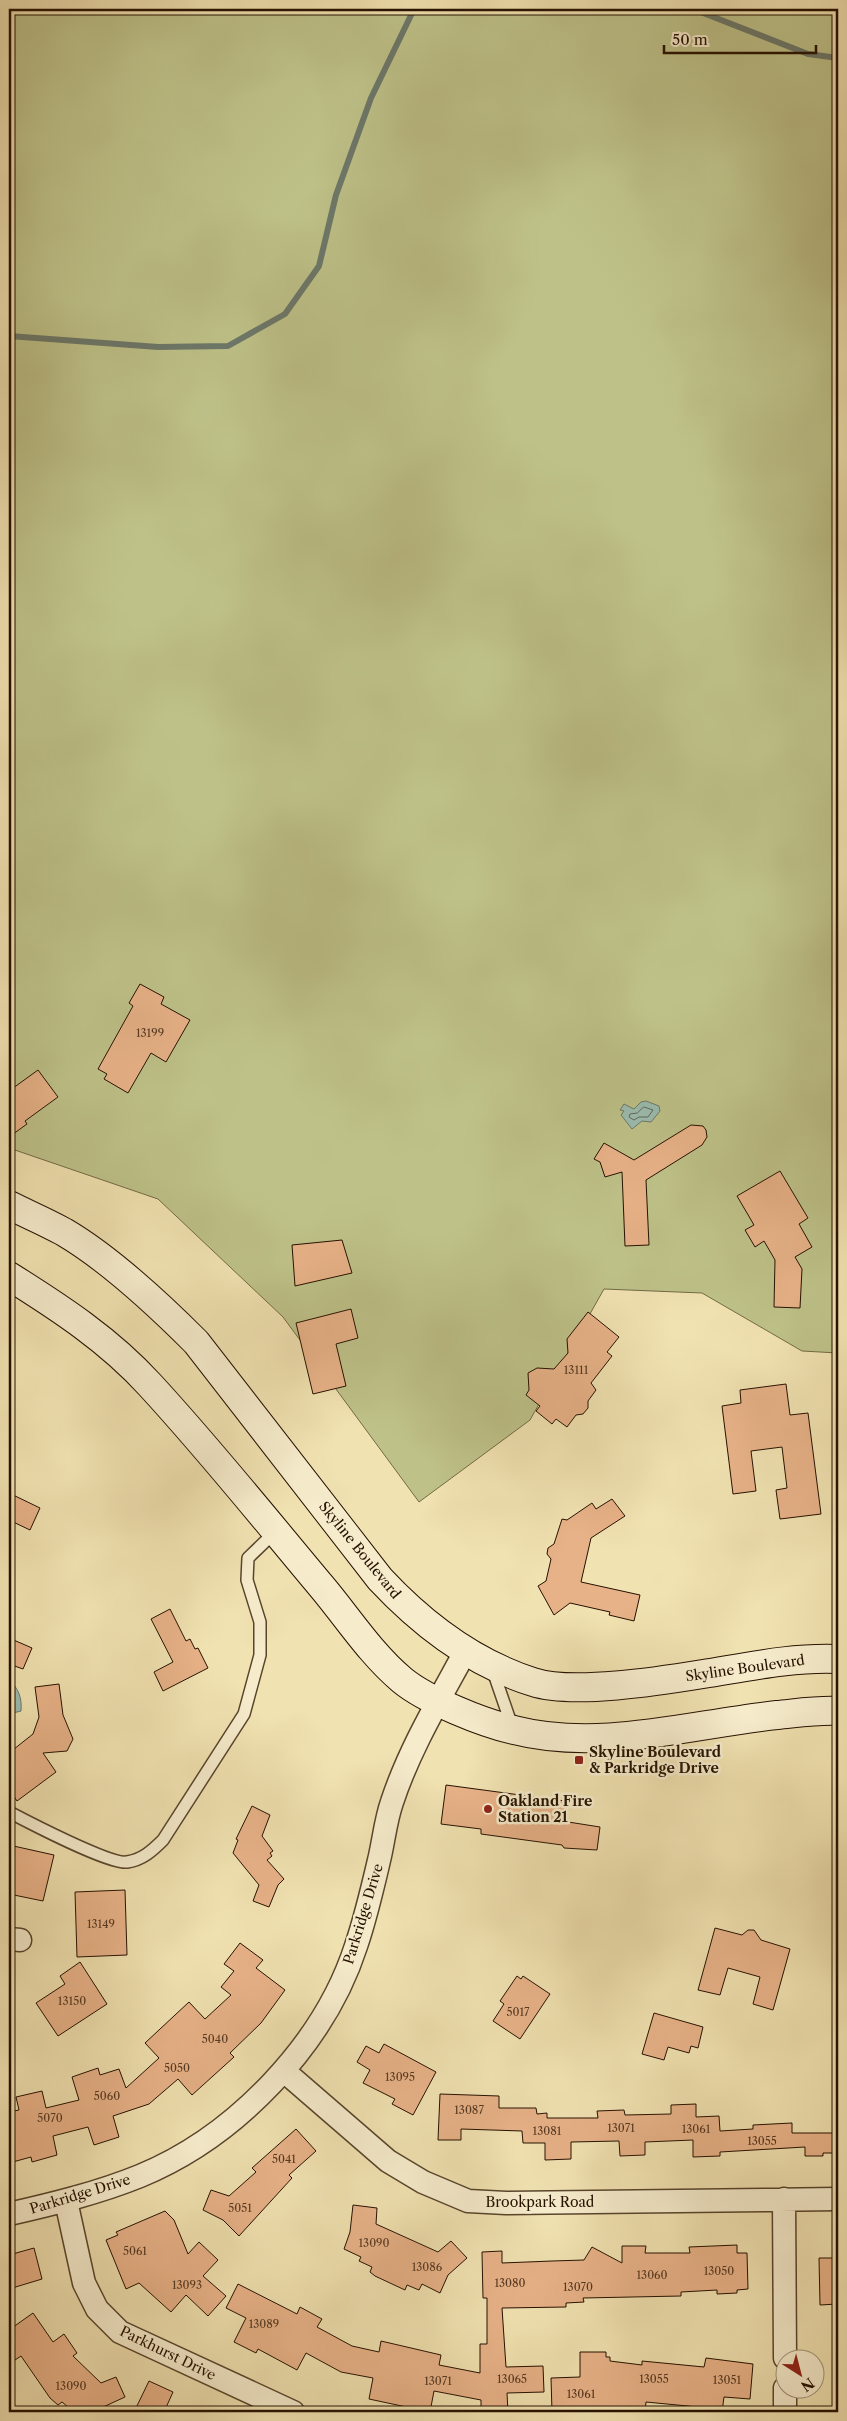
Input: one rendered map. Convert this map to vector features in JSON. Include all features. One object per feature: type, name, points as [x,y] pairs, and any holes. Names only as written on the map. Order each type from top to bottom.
[{"type":"main road","name":"Skyline Boulevard","points":[[9,1204],[65,1233],[164,1309],[196,1342],[380,1579],[407,1607],[465,1652],[534,1683],[560,1687],[683,1678],[770,1663],[819,1658],[838,1659]]},
{"type":"main road","points":[[9,1276],[101,1338],[149,1383],[276,1532],[367,1643],[403,1680],[439,1703],[513,1730],[576,1739],[666,1731],[812,1711],[838,1711]]},
{"type":"street","name":"Parkridge Drive","points":[[9,2214],[66,2201],[141,2176],[197,2146],[245,2110],[284,2071],[313,2031],[338,1987],[356,1948],[374,1884],[391,1803],[410,1759],[465,1652]]},
{"type":"street","name":"Brookpark Road","points":[[284,2071],[388,2162],[423,2182],[468,2201],[506,2203],[838,2199]]},
{"type":"street","points":[[784,2199],[785,2348]]},
{"type":"street","name":"Parkhurst Drive","points":[[66,2201],[84,2283],[96,2309],[120,2332],[293,2412]]},
{"type":"street","points":[[785,2398],[785,2412]]},
{"type":"lane","points":[[9,1812],[91,1852],[125,1863],[148,1855],[163,1840],[244,1714],[260,1655],[260,1622],[247,1580],[248,1558],[276,1532]]},
{"type":"lane","points":[[491,1664],[513,1730]]},
{"type":"green space","points":[[9,9],[838,9],[838,1353],[802,1351],[702,1293],[604,1289],[530,1420],[419,1502],[283,1317],[158,1199],[9,1148]]},
{"type":"water","points":[[646,1101],[659,1106],[660,1111],[651,1122],[642,1121],[632,1129],[621,1115],[624,1111],[620,1110],[624,1104],[634,1109],[641,1102]]},
{"type":"water","points":[[9,1680],[17,1690],[21,1702],[21,1711],[13,1713],[9,1711]]},
{"type":"building","points":[[140,984],[164,997],[161,1004],[190,1020],[166,1062],[151,1053],[128,1093],[104,1079],[107,1074],[98,1069],[133,1006],[129,1003]]},
{"type":"building","points":[[38,1070],[58,1097],[25,1121],[27,1124],[9,1137],[9,1091]]},
{"type":"building","points":[[691,1125],[703,1126],[706,1130],[707,1137],[702,1145],[646,1180],[649,1245],[625,1246],[622,1172],[605,1177],[600,1162],[594,1159],[604,1143],[634,1160]]},
{"type":"building","points":[[780,1171],[808,1218],[799,1224],[812,1247],[795,1257],[802,1269],[800,1308],[774,1307],[775,1260],[764,1241],[755,1247],[745,1230],[754,1225],[737,1196]]},
{"type":"building","points":[[342,1240],[352,1273],[295,1286],[292,1245]]},
{"type":"building","points":[[351,1309],[358,1338],[336,1344],[346,1386],[313,1394],[296,1323]]},
{"type":"building","points":[[588,1312],[619,1337],[607,1352],[612,1356],[591,1383],[596,1390],[588,1401],[588,1408],[583,1414],[576,1415],[567,1427],[556,1419],[552,1424],[536,1411],[540,1406],[526,1395],[529,1390],[528,1373],[537,1368],[554,1369],[568,1353],[567,1339]]},
{"type":"building","points":[[786,1384],[790,1415],[808,1413],[821,1514],[780,1519],[776,1490],[787,1488],[782,1447],[751,1451],[756,1491],[733,1494],[722,1406],[741,1403],[740,1390]]},
{"type":"building","points":[[9,1493],[40,1508],[30,1530],[9,1520]]},
{"type":"building","points":[[612,1499],[625,1516],[591,1538],[581,1582],[640,1595],[634,1621],[609,1615],[610,1612],[570,1603],[554,1615],[538,1586],[546,1581],[551,1559],[547,1554],[548,1548],[554,1544],[562,1519],[567,1520],[592,1503],[596,1509]]},
{"type":"building","points":[[170,1609],[186,1641],[190,1639],[195,1649],[198,1648],[208,1668],[163,1691],[154,1672],[173,1662],[151,1619]]},
{"type":"building","points":[[9,1638],[32,1648],[23,1669],[9,1664]]},
{"type":"building","points":[[59,1684],[63,1715],[73,1739],[67,1751],[43,1753],[56,1772],[17,1801],[9,1789],[9,1753],[33,1734],[39,1717],[35,1687]]},
{"type":"building","points":[[446,1785],[565,1801],[562,1821],[600,1827],[597,1850],[564,1848],[562,1845],[481,1834],[481,1829],[441,1824]]},
{"type":"building","points":[[252,1806],[270,1815],[262,1836],[273,1851],[270,1853],[272,1856],[267,1860],[284,1879],[278,1885],[269,1907],[253,1901],[259,1885],[233,1853],[238,1840],[236,1839]]},
{"type":"building","points":[[9,1845],[54,1855],[43,1901],[9,1894]]},
{"type":"building","points":[[125,1890],[127,1955],[77,1957],[75,1892]]},
{"type":"building","points":[[715,1928],[742,1935],[748,1930],[754,1930],[761,1940],[790,1949],[773,2010],[753,2004],[760,1977],[728,1968],[720,1995],[698,1990]]},
{"type":"building","points":[[240,1943],[263,1960],[256,1968],[285,1990],[261,2023],[230,2053],[234,2057],[192,2095],[178,2079],[149,2104],[113,2116],[119,2137],[94,2145],[88,2127],[53,2136],[57,2155],[32,2162],[31,2157],[9,2163],[9,2112],[19,2110],[16,2097],[42,2091],[46,2108],[79,2100],[72,2077],[98,2068],[100,2075],[119,2069],[126,2088],[159,2058],[145,2043],[189,2002],[205,2019],[231,1995],[221,1987],[234,1971],[224,1964]]},
{"type":"building","points":[[80,1962],[107,2004],[58,2036],[36,2003],[65,1984],[60,1976]]},
{"type":"building","points":[[517,1976],[521,1979],[523,1976],[550,1994],[520,2039],[493,2021],[504,2004],[500,2001]]},
{"type":"building","points":[[654,2013],[703,2027],[698,2048],[691,2046],[689,2053],[668,2047],[664,2060],[642,2054]]},
{"type":"building","points":[[384,2044],[436,2072],[413,2115],[392,2104],[395,2099],[363,2083],[370,2070],[357,2062],[366,2046],[379,2053]]},
{"type":"building","points":[[440,2094],[499,2096],[499,2108],[536,2108],[537,2114],[547,2113],[547,2118],[598,2118],[597,2111],[624,2110],[625,2115],[671,2114],[671,2105],[696,2104],[696,2117],[719,2116],[720,2131],[753,2129],[753,2125],[792,2123],[792,2133],[838,2133],[838,2153],[823,2153],[823,2156],[805,2156],[805,2147],[720,2152],[720,2156],[693,2157],[693,2140],[645,2142],[645,2155],[620,2156],[619,2141],[571,2142],[571,2159],[545,2160],[545,2143],[523,2143],[522,2131],[461,2129],[461,2140],[438,2140]]},
{"type":"building","points":[[296,2129],[316,2151],[289,2175],[292,2178],[239,2236],[223,2220],[203,2210],[211,2190],[229,2196],[256,2172],[252,2168]]},
{"type":"building","points":[[353,2205],[377,2208],[376,2224],[438,2252],[451,2241],[467,2258],[448,2275],[440,2293],[422,2284],[419,2290],[407,2285],[405,2290],[375,2276],[370,2272],[372,2267],[359,2261],[361,2257],[344,2249],[350,2232]]},
{"type":"building","points":[[165,2211],[174,2220],[188,2254],[199,2242],[218,2260],[203,2276],[226,2296],[208,2316],[186,2295],[171,2312],[139,2283],[126,2289],[106,2240],[118,2235],[116,2232]]},
{"type":"building","points":[[737,2245],[737,2253],[747,2253],[748,2289],[737,2290],[737,2293],[717,2294],[717,2290],[681,2292],[681,2296],[583,2298],[584,2302],[566,2303],[566,2307],[502,2308],[506,2367],[543,2366],[544,2392],[507,2393],[508,2412],[481,2412],[481,2400],[434,2391],[430,2412],[369,2399],[373,2378],[341,2372],[306,2353],[297,2370],[258,2349],[256,2353],[234,2342],[246,2318],[226,2308],[238,2284],[297,2314],[300,2307],[322,2319],[317,2327],[352,2346],[379,2352],[381,2341],[441,2355],[439,2365],[480,2373],[480,2344],[487,2344],[487,2298],[483,2298],[482,2252],[502,2251],[502,2263],[584,2260],[592,2247],[622,2263],[622,2246],[646,2246],[645,2253],[690,2253],[689,2247]]},
{"type":"building","points":[[34,2248],[42,2279],[9,2289],[9,2255]]},
{"type":"building","points":[[819,2258],[838,2258],[837,2304],[820,2305]]},
{"type":"building","points":[[33,2313],[53,2342],[64,2334],[77,2353],[73,2356],[101,2383],[116,2377],[125,2397],[101,2408],[97,2412],[74,2412],[62,2402],[58,2405],[50,2398],[21,2356],[9,2364],[9,2330]]},
{"type":"building","points":[[580,2352],[606,2352],[606,2357],[610,2357],[610,2361],[642,2365],[642,2361],[704,2367],[706,2358],[753,2364],[750,2399],[724,2397],[722,2412],[697,2410],[698,2407],[646,2402],[645,2412],[611,2409],[611,2411],[552,2412],[551,2378],[580,2377]]},
{"type":"building","points":[[149,2381],[173,2392],[164,2412],[134,2412]]},
{"type":"waterway","points":[[9,336],[158,347],[228,346],[285,314],[319,266],[336,195],[371,98],[414,9]]},
{"type":"waterway","points":[[693,9],[808,54],[838,58]]},
{"type":"place","name":"Skyline Boulevard & Parkridge Drive","points":[[579,1760]]},
{"type":"place","name":"Oakland Fire Station 21","points":[[488,1809]]}]
